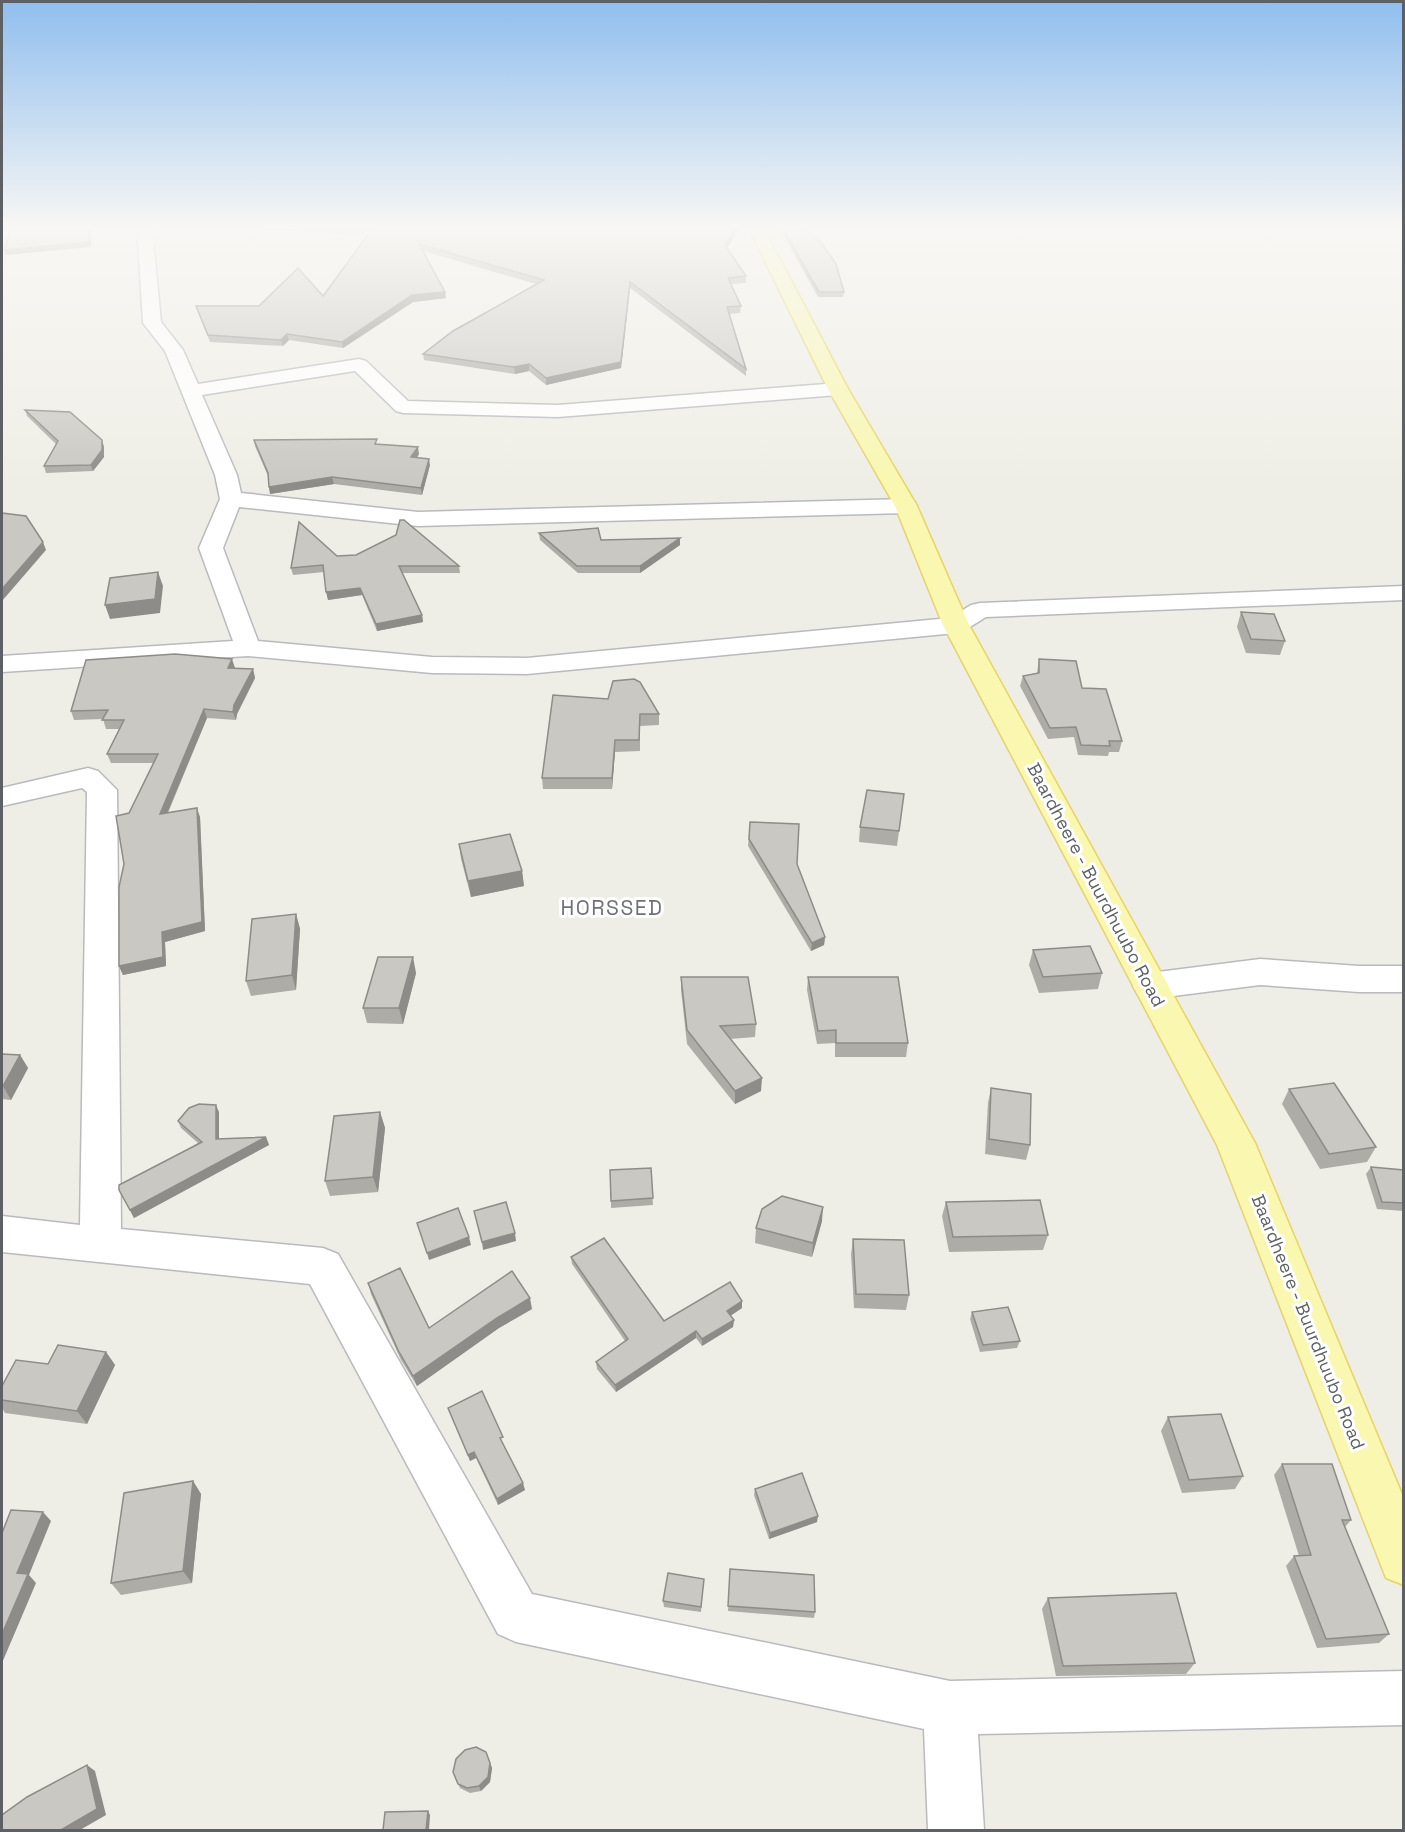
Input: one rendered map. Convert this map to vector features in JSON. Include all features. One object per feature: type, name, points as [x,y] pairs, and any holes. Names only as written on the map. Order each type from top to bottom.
[{"type":"main road","name":"Baardheere - Buurdhuubo Road","points":[[798,312],[838,389],[906,506],[956,626],[1236,1143],[1404,1560]]},
{"type":"street","points":[[151,312],[152,323],[174,350],[226,475],[231,499],[211,548],[248,648]]},
{"type":"street","points":[[190,391],[359,364],[403,406],[558,411],[838,389]]},
{"type":"street","points":[[231,499],[418,519],[906,506]]},
{"type":"street","points":[[2,663],[248,648],[432,665],[527,666],[956,626],[980,610],[1404,592]]},
{"type":"street","points":[[2,797],[88,777],[102,790],[100,1245]]},
{"type":"street","points":[[1150,986],[1260,972],[1404,979]]},
{"type":"street","points":[[2,1233],[323,1267],[516,1616],[950,1708],[1404,1698]]},
{"type":"street","points":[[950,1708],[956,1830]]},
{"type":"building","points":[[199,312],[386,312],[342,342],[287,334],[281,340],[208,335]]},
{"type":"building","points":[[486,312],[627,312],[621,362],[546,378],[529,364],[514,367],[423,354],[453,331]]},
{"type":"building","points":[[671,312],[729,312],[746,369]]},
{"type":"building","points":[[25,410],[70,412],[102,440],[102,450],[91,465],[44,466],[58,441]]},
{"type":"building","points":[[377,439],[375,444],[418,447],[411,457],[429,459],[421,488],[332,477],[269,487],[268,473],[254,440]]},
{"type":"building","points":[[2,513],[26,516],[43,542],[2,589]]},
{"type":"building","points":[[400,520],[404,520],[459,566],[399,566],[422,615],[376,624],[360,588],[326,592],[323,565],[291,568],[299,522],[337,556],[356,555],[396,535]]},
{"type":"building","points":[[598,528],[601,540],[680,538],[640,566],[577,566],[539,533]]},
{"type":"building","points":[[158,572],[155,599],[105,605],[110,578]]},
{"type":"building","points":[[1241,612],[1274,614],[1285,641],[1251,639]]},
{"type":"building","points":[[175,654],[232,659],[228,668],[253,669],[234,705],[233,712],[204,709],[160,814],[197,808],[202,922],[162,932],[163,957],[119,966],[119,887],[124,864],[116,816],[129,813],[158,754],[107,754],[124,720],[102,720],[108,710],[71,711],[86,660]]},
{"type":"building","points":[[1039,659],[1076,661],[1082,688],[1106,689],[1122,741],[1109,741],[1110,746],[1081,745],[1076,727],[1050,728],[1023,676],[1039,673]]},
{"type":"building","points":[[634,679],[640,682],[659,714],[640,714],[639,740],[615,740],[612,778],[542,778],[553,695],[608,699],[613,681]]},
{"type":"building","points":[[867,790],[904,794],[899,831],[860,827]]},
{"type":"building","points":[[750,822],[799,824],[797,864],[825,937],[812,943],[749,839]]},
{"type":"building","points":[[510,834],[522,871],[468,881],[459,844]]},
{"type":"building","points":[[296,914],[292,975],[246,981],[252,919]]},
{"type":"building","points":[[1090,946],[1102,973],[1043,977],[1033,950]]},
{"type":"building","points":[[378,957],[413,957],[399,1008],[363,1008]]},
{"type":"building","points":[[681,977],[748,977],[756,1024],[720,1026],[762,1078],[735,1091],[687,1030]]},
{"type":"building","points":[[808,977],[898,977],[908,1043],[836,1043],[836,1030],[818,1031]]},
{"type":"building","points":[[2,1054],[20,1055],[3,1086],[2,1086]]},
{"type":"building","points":[[1334,1083],[1376,1147],[1329,1154],[1289,1089]]},
{"type":"building","points":[[991,1088],[1031,1094],[1030,1145],[989,1139]]},
{"type":"building","points":[[199,1104],[216,1105],[216,1139],[266,1137],[130,1210],[119,1190],[119,1185],[202,1142],[178,1121],[189,1108]]},
{"type":"building","points":[[380,1112],[373,1177],[325,1181],[334,1116]]},
{"type":"building","points":[[1371,1167],[1404,1170],[1404,1203],[1382,1202]]},
{"type":"building","points":[[651,1168],[653,1198],[611,1201],[610,1170]]},
{"type":"building","points":[[782,1196],[823,1207],[813,1243],[756,1228],[762,1209]]},
{"type":"building","points":[[1040,1200],[1048,1235],[953,1237],[946,1202]]},
{"type":"building","points":[[506,1202],[515,1233],[482,1242],[474,1211]]},
{"type":"building","points":[[458,1208],[469,1237],[427,1253],[417,1223]]},
{"type":"building","points":[[604,1238],[664,1321],[730,1282],[742,1301],[727,1311],[734,1320],[702,1339],[696,1331],[615,1385],[596,1362],[628,1339],[571,1257]]},
{"type":"building","points":[[853,1239],[904,1240],[909,1295],[856,1294]]},
{"type":"building","points":[[400,1268],[429,1328],[512,1271],[530,1298],[413,1376],[398,1350],[368,1283]]},
{"type":"building","points":[[1008,1307],[1020,1341],[983,1345],[972,1312]]},
{"type":"building","points":[[58,1345],[106,1352],[77,1411],[2,1400],[2,1386],[16,1360],[48,1364]]},
{"type":"building","points":[[482,1391],[503,1437],[500,1438],[523,1483],[497,1499],[474,1452],[468,1455],[448,1408]]},
{"type":"building","points":[[1221,1414],[1243,1476],[1189,1480],[1168,1417]]},
{"type":"building","points":[[1282,1464],[1332,1464],[1351,1520],[1342,1520],[1389,1634],[1326,1639],[1294,1556],[1311,1555]]},
{"type":"building","points":[[802,1473],[818,1516],[770,1533],[755,1489]]},
{"type":"building","points":[[193,1481],[183,1571],[111,1583],[124,1493]]},
{"type":"building","points":[[11,1510],[43,1512],[17,1573],[28,1574],[2,1634],[2,1533]]},
{"type":"building","points":[[730,1569],[814,1575],[815,1612],[728,1606]]},
{"type":"building","points":[[668,1573],[704,1579],[701,1607],[663,1601]]},
{"type":"building","points":[[1176,1593],[1195,1663],[1063,1666],[1048,1598]]},
{"type":"building","points":[[476,1747],[486,1752],[490,1763],[488,1777],[479,1786],[467,1788],[458,1784],[453,1772],[456,1759],[465,1750]]},
{"type":"building","points":[[87,1765],[97,1809],[61,1830],[2,1830],[2,1815],[27,1797]]},
{"type":"building","points":[[428,1811],[426,1830],[383,1830],[385,1812]]},
{"type":"district","name":"HORSSED","points":[[612,908]]}]
